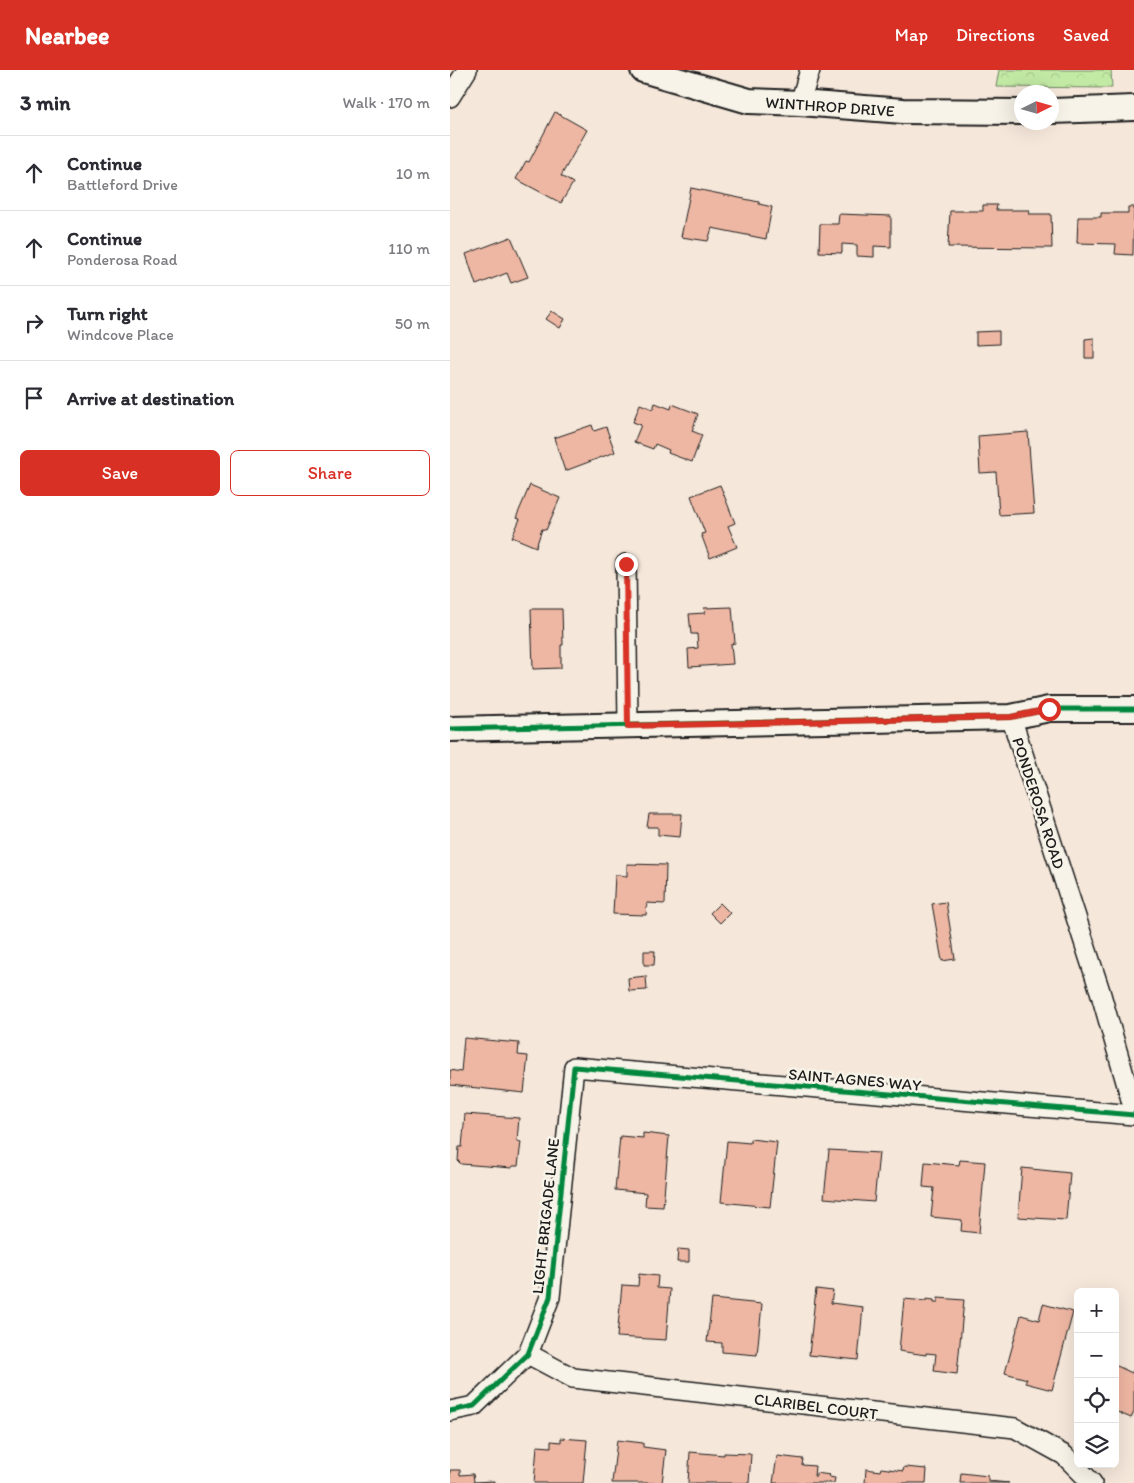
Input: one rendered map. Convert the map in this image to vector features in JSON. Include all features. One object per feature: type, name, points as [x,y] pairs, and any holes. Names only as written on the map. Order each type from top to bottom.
[{"type":"street","points":[[450,96],[467,70]]},
{"type":"street","name":"WINTHROP DRIVE","points":[[643,70],[749,101],[903,111],[1014,112]]},
{"type":"street","points":[[800,103],[810,70]]},
{"type":"street","points":[[1059,111],[1134,108]]},
{"type":"street","points":[[626,564],[628,726]]},
{"type":"street","points":[[1011,717],[1049,709],[1134,709]]},
{"type":"street","name":"PONDEROSA ROAD","points":[[450,729],[1011,717],[1100,991],[1134,1110]]},
{"type":"street","name":"SAINT AGNES WAY","points":[[574,1067],[1134,1115]]},
{"type":"street","name":"LIGHT BRIGADE LANE","points":[[450,1411],[474,1406],[528,1354],[550,1297],[574,1067]]},
{"type":"street","name":"CLARIBEL COURT","points":[[528,1354],[573,1378],[1015,1428],[1064,1455],[1092,1483]]},
{"type":"green space","points":[[999,70],[1111,70],[1112,88],[1059,88],[1059,85],[996,87]]},
{"type":"building","points":[[555,112],[587,130],[561,176],[573,183],[561,203],[516,179],[526,161],[529,162]]},
{"type":"building","points":[[691,188],[759,202],[759,204],[772,207],[766,239],[712,228],[708,241],[681,237]]},
{"type":"building","points":[[983,205],[997,205],[996,210],[1030,210],[1029,214],[1051,214],[1052,248],[948,247],[950,211],[983,211]]},
{"type":"building","points":[[1128,207],[1134,207],[1133,255],[1115,254],[1116,244],[1077,243],[1078,217],[1101,217],[1101,213],[1128,213]]},
{"type":"building","points":[[839,214],[891,216],[891,247],[874,246],[874,257],[857,256],[857,245],[842,244],[842,253],[819,252],[820,224],[838,224]]},
{"type":"building","points":[[511,237],[528,277],[511,283],[507,273],[476,285],[466,254]]},
{"type":"building","points":[[552,311],[565,319],[560,328],[546,319]]},
{"type":"building","points":[[999,331],[999,344],[976,345],[976,332]]},
{"type":"building","points":[[1094,338],[1094,358],[1085,358],[1085,339]]},
{"type":"building","points":[[655,403],[671,409],[672,404],[698,414],[692,431],[702,435],[692,462],[668,453],[669,450],[655,444],[653,449],[634,442],[641,425],[633,422],[640,404],[653,409]]},
{"type":"building","points":[[592,425],[594,431],[606,427],[615,452],[565,471],[554,438]]},
{"type":"building","points":[[1028,432],[1034,513],[999,515],[996,472],[980,473],[978,436]]},
{"type":"building","points":[[530,485],[560,498],[546,530],[542,529],[536,547],[512,537],[520,519],[516,518]]},
{"type":"building","points":[[720,485],[735,523],[728,526],[737,547],[710,558],[701,534],[705,533],[691,496]]},
{"type":"building","points":[[732,607],[735,643],[731,644],[733,664],[689,667],[688,649],[698,648],[697,634],[691,634],[689,614],[705,613],[704,608]]},
{"type":"building","points":[[531,609],[562,609],[563,645],[561,645],[561,668],[533,669]]},
{"type":"building","points":[[649,814],[682,814],[680,837],[658,835],[658,827],[647,827]]},
{"type":"building","points":[[627,864],[666,865],[665,904],[647,903],[646,915],[613,914],[615,875],[627,876]]},
{"type":"building","points":[[946,902],[955,959],[942,961],[932,904]]},
{"type":"building","points":[[720,903],[730,913],[720,923],[710,913]]},
{"type":"building","points":[[644,951],[655,951],[654,965],[644,965]]},
{"type":"building","points":[[646,976],[647,990],[629,991],[628,978]]},
{"type":"building","points":[[464,1038],[519,1043],[518,1055],[528,1056],[524,1093],[450,1085],[450,1070],[461,1072]]},
{"type":"building","points":[[465,1114],[519,1118],[517,1141],[521,1142],[518,1166],[512,1166],[512,1168],[461,1164],[458,1161],[459,1147],[462,1147]]},
{"type":"building","points":[[643,1133],[669,1136],[663,1207],[645,1206],[646,1193],[615,1190],[620,1136],[643,1138]]},
{"type":"building","points":[[750,1139],[777,1142],[770,1207],[721,1202],[727,1141],[750,1143]]},
{"type":"building","points":[[829,1150],[879,1153],[874,1202],[824,1198]]},
{"type":"building","points":[[960,1160],[985,1162],[979,1233],[961,1231],[962,1220],[931,1217],[934,1188],[923,1187],[925,1162],[959,1165]]},
{"type":"building","points":[[1022,1168],[1070,1173],[1066,1220],[1018,1217]]},
{"type":"building","points":[[678,1249],[689,1250],[689,1262],[677,1262]]},
{"type":"building","points":[[639,1274],[658,1276],[657,1288],[670,1289],[666,1340],[617,1337],[622,1285],[638,1286]]},
{"type":"building","points":[[816,1289],[833,1291],[831,1303],[863,1307],[858,1360],[809,1355]]},
{"type":"building","points":[[938,1298],[964,1300],[957,1374],[934,1371],[936,1354],[926,1353],[926,1355],[899,1351],[904,1299],[926,1301],[926,1299],[938,1302]]},
{"type":"building","points":[[712,1299],[762,1304],[757,1355],[722,1352],[722,1343],[707,1342]]},
{"type":"building","points":[[1043,1304],[1073,1312],[1052,1390],[1025,1383],[1027,1379],[1005,1373],[1021,1315],[1039,1320]]},
{"type":"building","points":[[1119,1367],[1132,1373],[1134,1368],[1134,1412],[1131,1418],[1119,1413]]},
{"type":"building","points":[[561,1438],[587,1440],[583,1483],[534,1483],[537,1446],[551,1447],[551,1441],[561,1442]]},
{"type":"building","points":[[617,1440],[643,1443],[643,1447],[666,1450],[662,1483],[612,1483]]},
{"type":"building","points":[[690,1452],[724,1455],[724,1453],[751,1454],[749,1483],[688,1483]]},
{"type":"building","points":[[777,1456],[803,1459],[802,1465],[815,1466],[814,1476],[816,1476],[816,1473],[830,1475],[829,1477],[835,1478],[834,1483],[773,1483]]},
{"type":"building","points":[[904,1467],[927,1469],[926,1483],[865,1483],[866,1469],[880,1471],[881,1468],[903,1471]]},
{"type":"building","points":[[450,1470],[460,1470],[460,1475],[473,1474],[474,1482],[494,1481],[494,1483],[450,1483]]},
{"type":"building","points":[[961,1473],[988,1476],[988,1481],[1009,1483],[960,1483]]},
{"type":"cycle path","points":[[450,729],[1011,717],[1049,709],[1134,709]]},
{"type":"cycle path","points":[[450,1411],[474,1406],[528,1354],[550,1297],[574,1067],[1134,1115]]},
{"type":"route","points":[[626,564],[628,726],[1011,717],[1049,709]]}]
